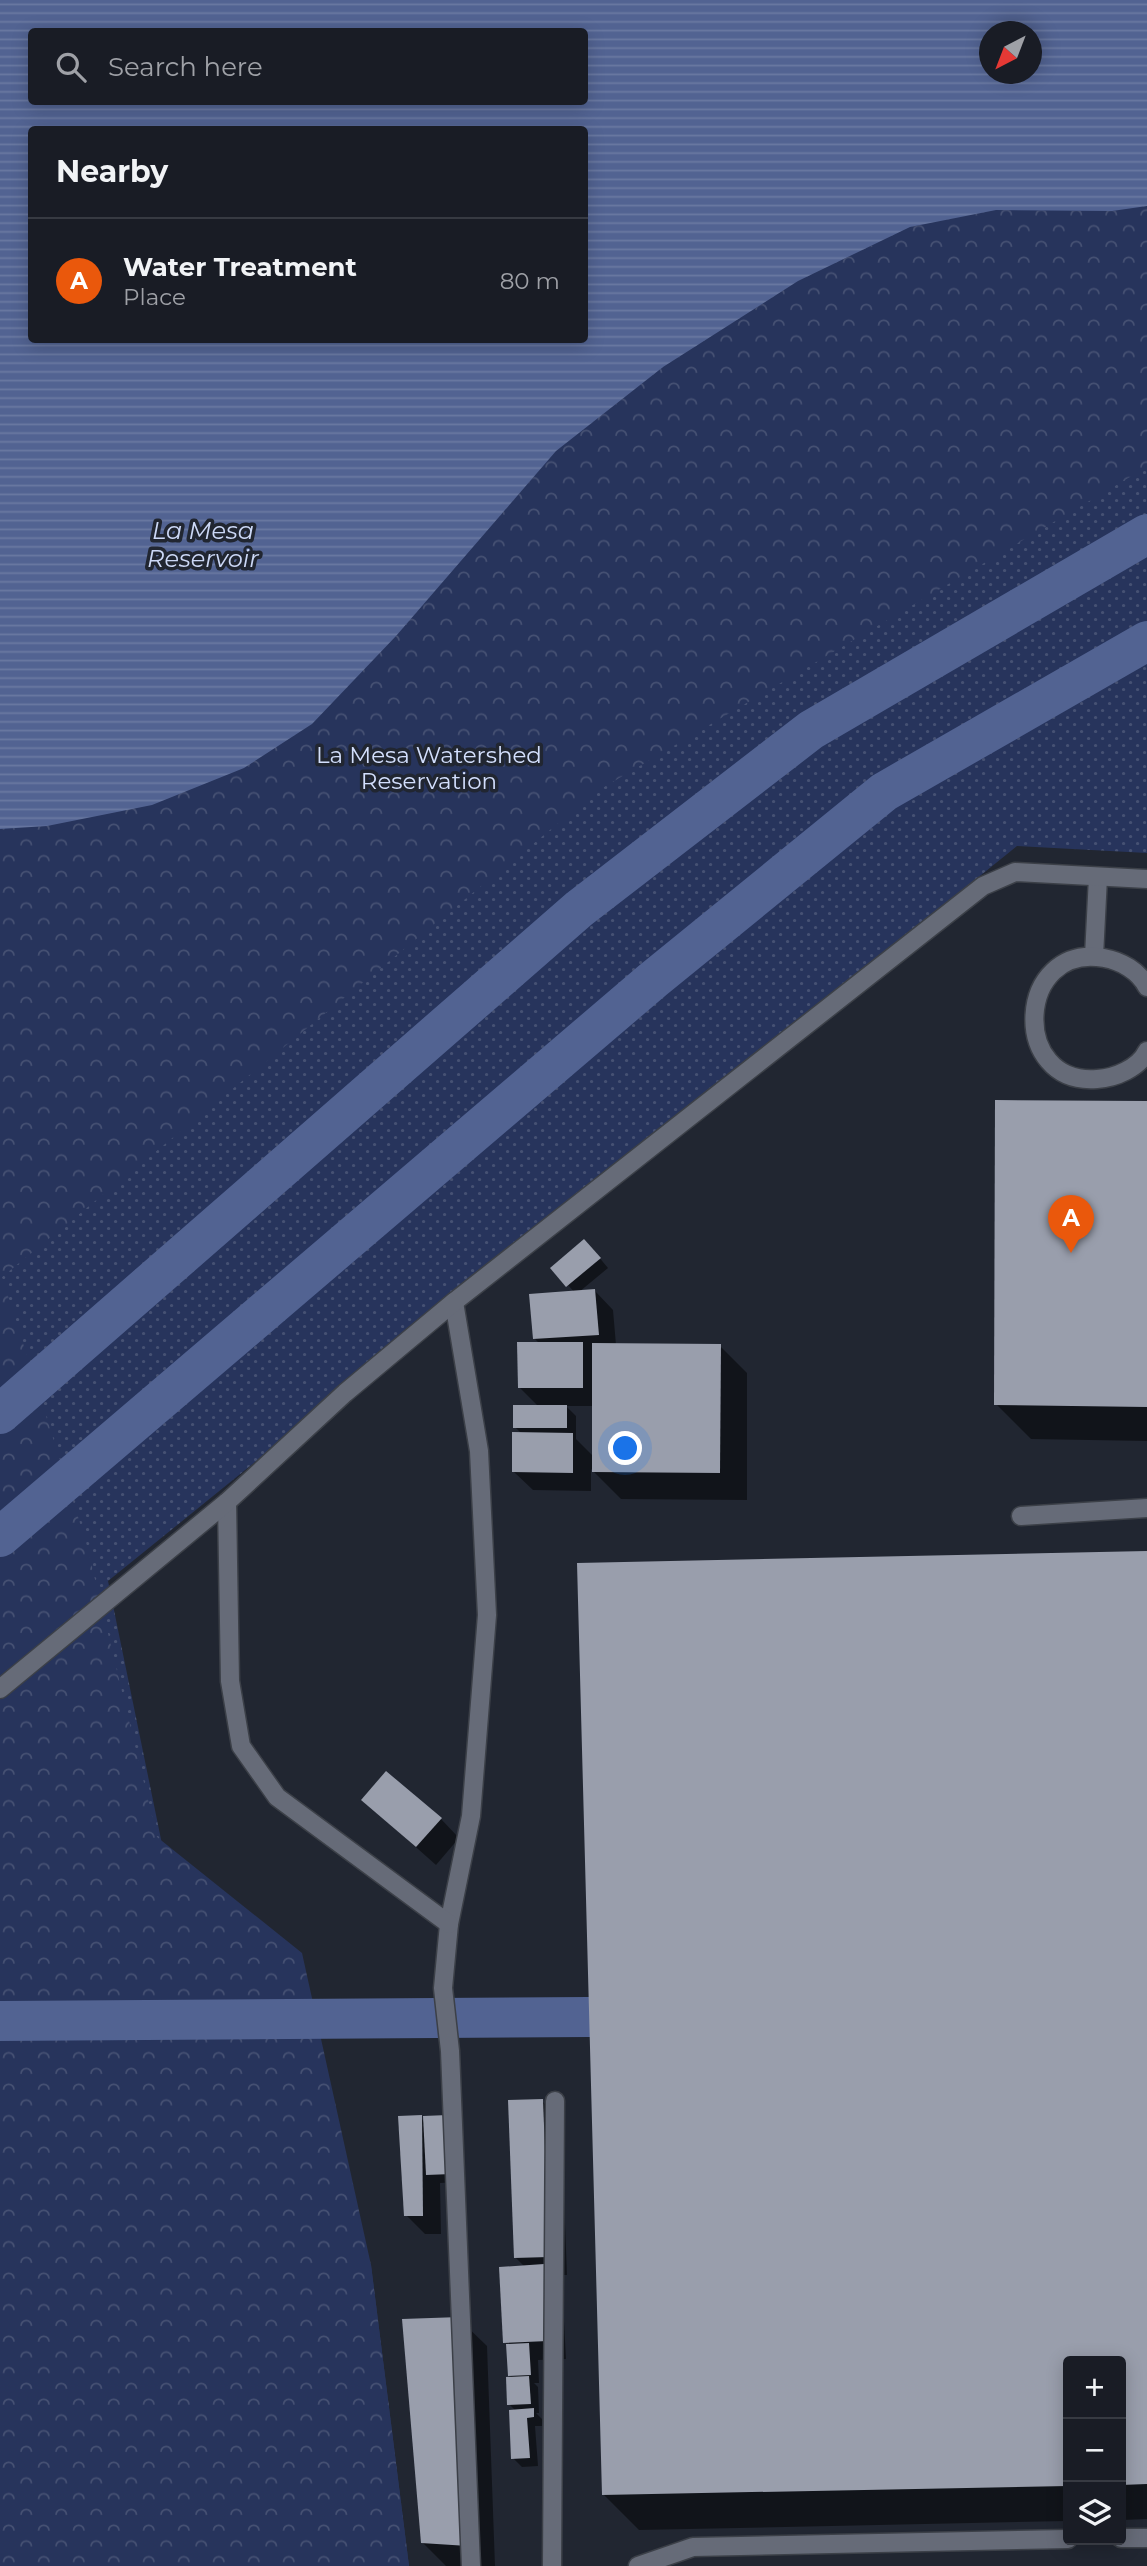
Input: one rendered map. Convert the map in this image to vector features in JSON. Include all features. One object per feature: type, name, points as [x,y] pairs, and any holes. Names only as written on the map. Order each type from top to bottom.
[{"type":"street","points":[[0,1689],[228,1502],[345,1393],[454,1302],[983,886],[1015,872],[1147,879]]},
{"type":"street","points":[[1094,956],[1098,877]]},
{"type":"street","points":[[1146,1055],[1131,1068],[1113,1077],[1094,1080],[1075,1077],[1058,1068],[1045,1054],[1036,1037],[1033,1018],[1035,999],[1045,982],[1058,968],[1075,960],[1094,956],[1113,960],[1130,968],[1147,987]]},
{"type":"street","points":[[454,1302],[479,1451],[487,1615],[471,1816],[449,1924],[443,1988],[450,2052],[471,2566]]},
{"type":"street","points":[[228,1502],[230,1681],[241,1746],[277,1797],[449,1924]]},
{"type":"street","points":[[1021,1516],[1147,1508]]},
{"type":"street","points":[[552,2566],[555,2101]]},
{"type":"street","points":[[1126,2538],[1147,2538]]},
{"type":"street","points":[[638,2566],[693,2547],[1063,2539]]},
{"type":"green space","name":"La Mesa Watershed Reservation","points":[[0,0],[1147,0],[1147,853],[1017,846],[108,1581],[163,1849],[371,2265],[409,2566],[0,2566]]},
{"type":"green space","points":[[1147,206],[1147,467],[599,790],[2,1277],[86,1542],[157,1837],[302,1953],[371,2265],[409,2566],[0,2566],[0,829],[47,826],[311,724],[396,636],[556,451],[663,367],[798,281],[910,227],[996,210],[1112,211]]},
{"type":"water","name":"La Mesa Reservoir","points":[[0,0],[1147,0],[1147,206],[1112,211],[996,210],[910,227],[798,281],[663,367],[556,451],[396,636],[312,724],[244,768],[152,805],[47,826],[0,829]]},
{"type":"building","points":[[995,1100],[1147,1101],[1147,1407],[994,1405]]},
{"type":"building","points":[[584,1239],[601,1258],[566,1287],[550,1268]]},
{"type":"building","points":[[595,1289],[599,1335],[533,1339],[529,1294]]},
{"type":"building","points":[[517,1342],[583,1342],[583,1388],[518,1388]]},
{"type":"building","points":[[592,1343],[721,1344],[720,1473],[592,1472]]},
{"type":"building","points":[[513,1405],[567,1405],[567,1428],[513,1428]]},
{"type":"building","points":[[512,1432],[573,1433],[573,1473],[512,1472]]},
{"type":"building","points":[[1147,1551],[1147,2484],[1126,2485],[1126,2356],[1063,2356],[1063,2486],[602,2495],[577,1563]]},
{"type":"building","points":[[386,1771],[442,1818],[416,1847],[361,1800]]},
{"type":"building","points":[[543,2099],[549,2257],[514,2258],[508,2100]]},
{"type":"building","points":[[422,2115],[423,2216],[404,2216],[398,2116]]},
{"type":"building","points":[[448,2115],[452,2174],[426,2175],[423,2116]]},
{"type":"building","points":[[544,2264],[548,2341],[503,2343],[499,2267]]},
{"type":"building","points":[[460,2317],[468,2546],[421,2543],[402,2319]]},
{"type":"building","points":[[529,2343],[531,2375],[508,2376],[506,2344]]},
{"type":"building","points":[[529,2376],[531,2404],[507,2405],[506,2377]]},
{"type":"building","points":[[534,2408],[534,2417],[527,2418],[530,2458],[511,2459],[509,2410]]},
{"type":"waterway","points":[[0,1414],[579,909],[811,730],[1147,534]]},
{"type":"waterway","points":[[0,1537],[653,980],[884,792],[1147,641]]},
{"type":"waterway","points":[[0,2021],[589,2017]]},
{"type":"place","name":"Water Treatment","points":[[1071,1253]]}]
